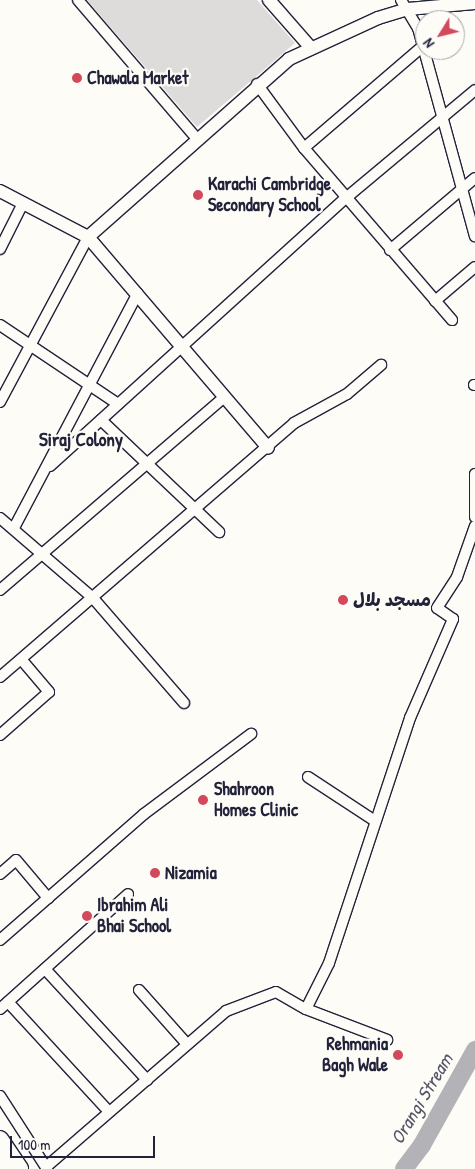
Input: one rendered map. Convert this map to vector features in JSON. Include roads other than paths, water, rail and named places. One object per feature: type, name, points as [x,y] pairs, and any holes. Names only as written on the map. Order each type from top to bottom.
[{"type":"highway","points":[[0,1139],[20,1169]]},
{"type":"highway","points":[[0,1161],[5,1169]]},
{"type":"street","points":[[78,0],[196,139]]},
{"type":"street","points":[[269,0],[311,48]]},
{"type":"street","points":[[0,402],[28,345],[88,237],[257,84],[311,48],[350,28],[404,5],[475,3]]},
{"type":"street","points":[[404,5],[415,31]]},
{"type":"street","points":[[304,148],[415,53]]},
{"type":"street","points":[[426,60],[475,236]]},
{"type":"street","points":[[257,84],[304,148],[452,320]]},
{"type":"street","points":[[50,466],[346,198],[475,90]]},
{"type":"street","points":[[390,250],[475,178]]},
{"type":"street","points":[[0,191],[88,237],[138,293],[182,348],[268,448]]},
{"type":"street","points":[[0,249],[23,203]]},
{"type":"street","points":[[435,301],[475,267]]},
{"type":"street","points":[[15,526],[50,466],[90,384],[138,293]]},
{"type":"street","points":[[0,326],[118,404]]},
{"type":"street","points":[[0,678],[304,415],[347,394],[381,365]]},
{"type":"street","points":[[0,590],[145,463],[224,397]]},
{"type":"street","points":[[101,420],[219,532]]},
{"type":"street","points":[[475,474],[475,517]]},
{"type":"street","points":[[0,518],[15,526],[93,598],[184,703]]},
{"type":"street","points":[[306,1009],[329,963],[410,718],[453,619],[438,608],[458,577],[475,526]]},
{"type":"street","points":[[0,735],[49,692],[21,659]]},
{"type":"street","points":[[0,940],[144,814],[251,734]]},
{"type":"street","points":[[308,777],[375,821]]},
{"type":"street","points":[[0,874],[16,860],[48,898]]},
{"type":"street","points":[[0,1009],[128,894]]},
{"type":"street","points":[[45,969],[147,1080]]},
{"type":"street","points":[[139,990],[188,1044]]},
{"type":"street","points":[[0,1096],[47,1168],[226,1011],[268,995],[276,992],[306,1009],[386,1040]]},
{"type":"street","points":[[8,1002],[109,1112]]},
{"type":"waterway","name":"Orangi Stream","points":[[404,1169],[422,1145],[475,1050]]},
{"type":"place","name":"Chawala Market","points":[[77,78]]},
{"type":"place","name":"Karachi Cambridge Secondary School","points":[[198,195]]},
{"type":"place","name":"مسجد بلال","points":[[343,600]]},
{"type":"place","name":"Shahroon Homes Clinic","points":[[203,800]]},
{"type":"place","name":"Nizamia","points":[[155,873]]},
{"type":"place","name":"Ibrahim Ali Bhai School","points":[[87,916]]},
{"type":"place","name":"Rehmania Bagh Wale","points":[[398,1055]]},
{"type":"district","name":"Siraj Colony","points":[[81,440]]}]
